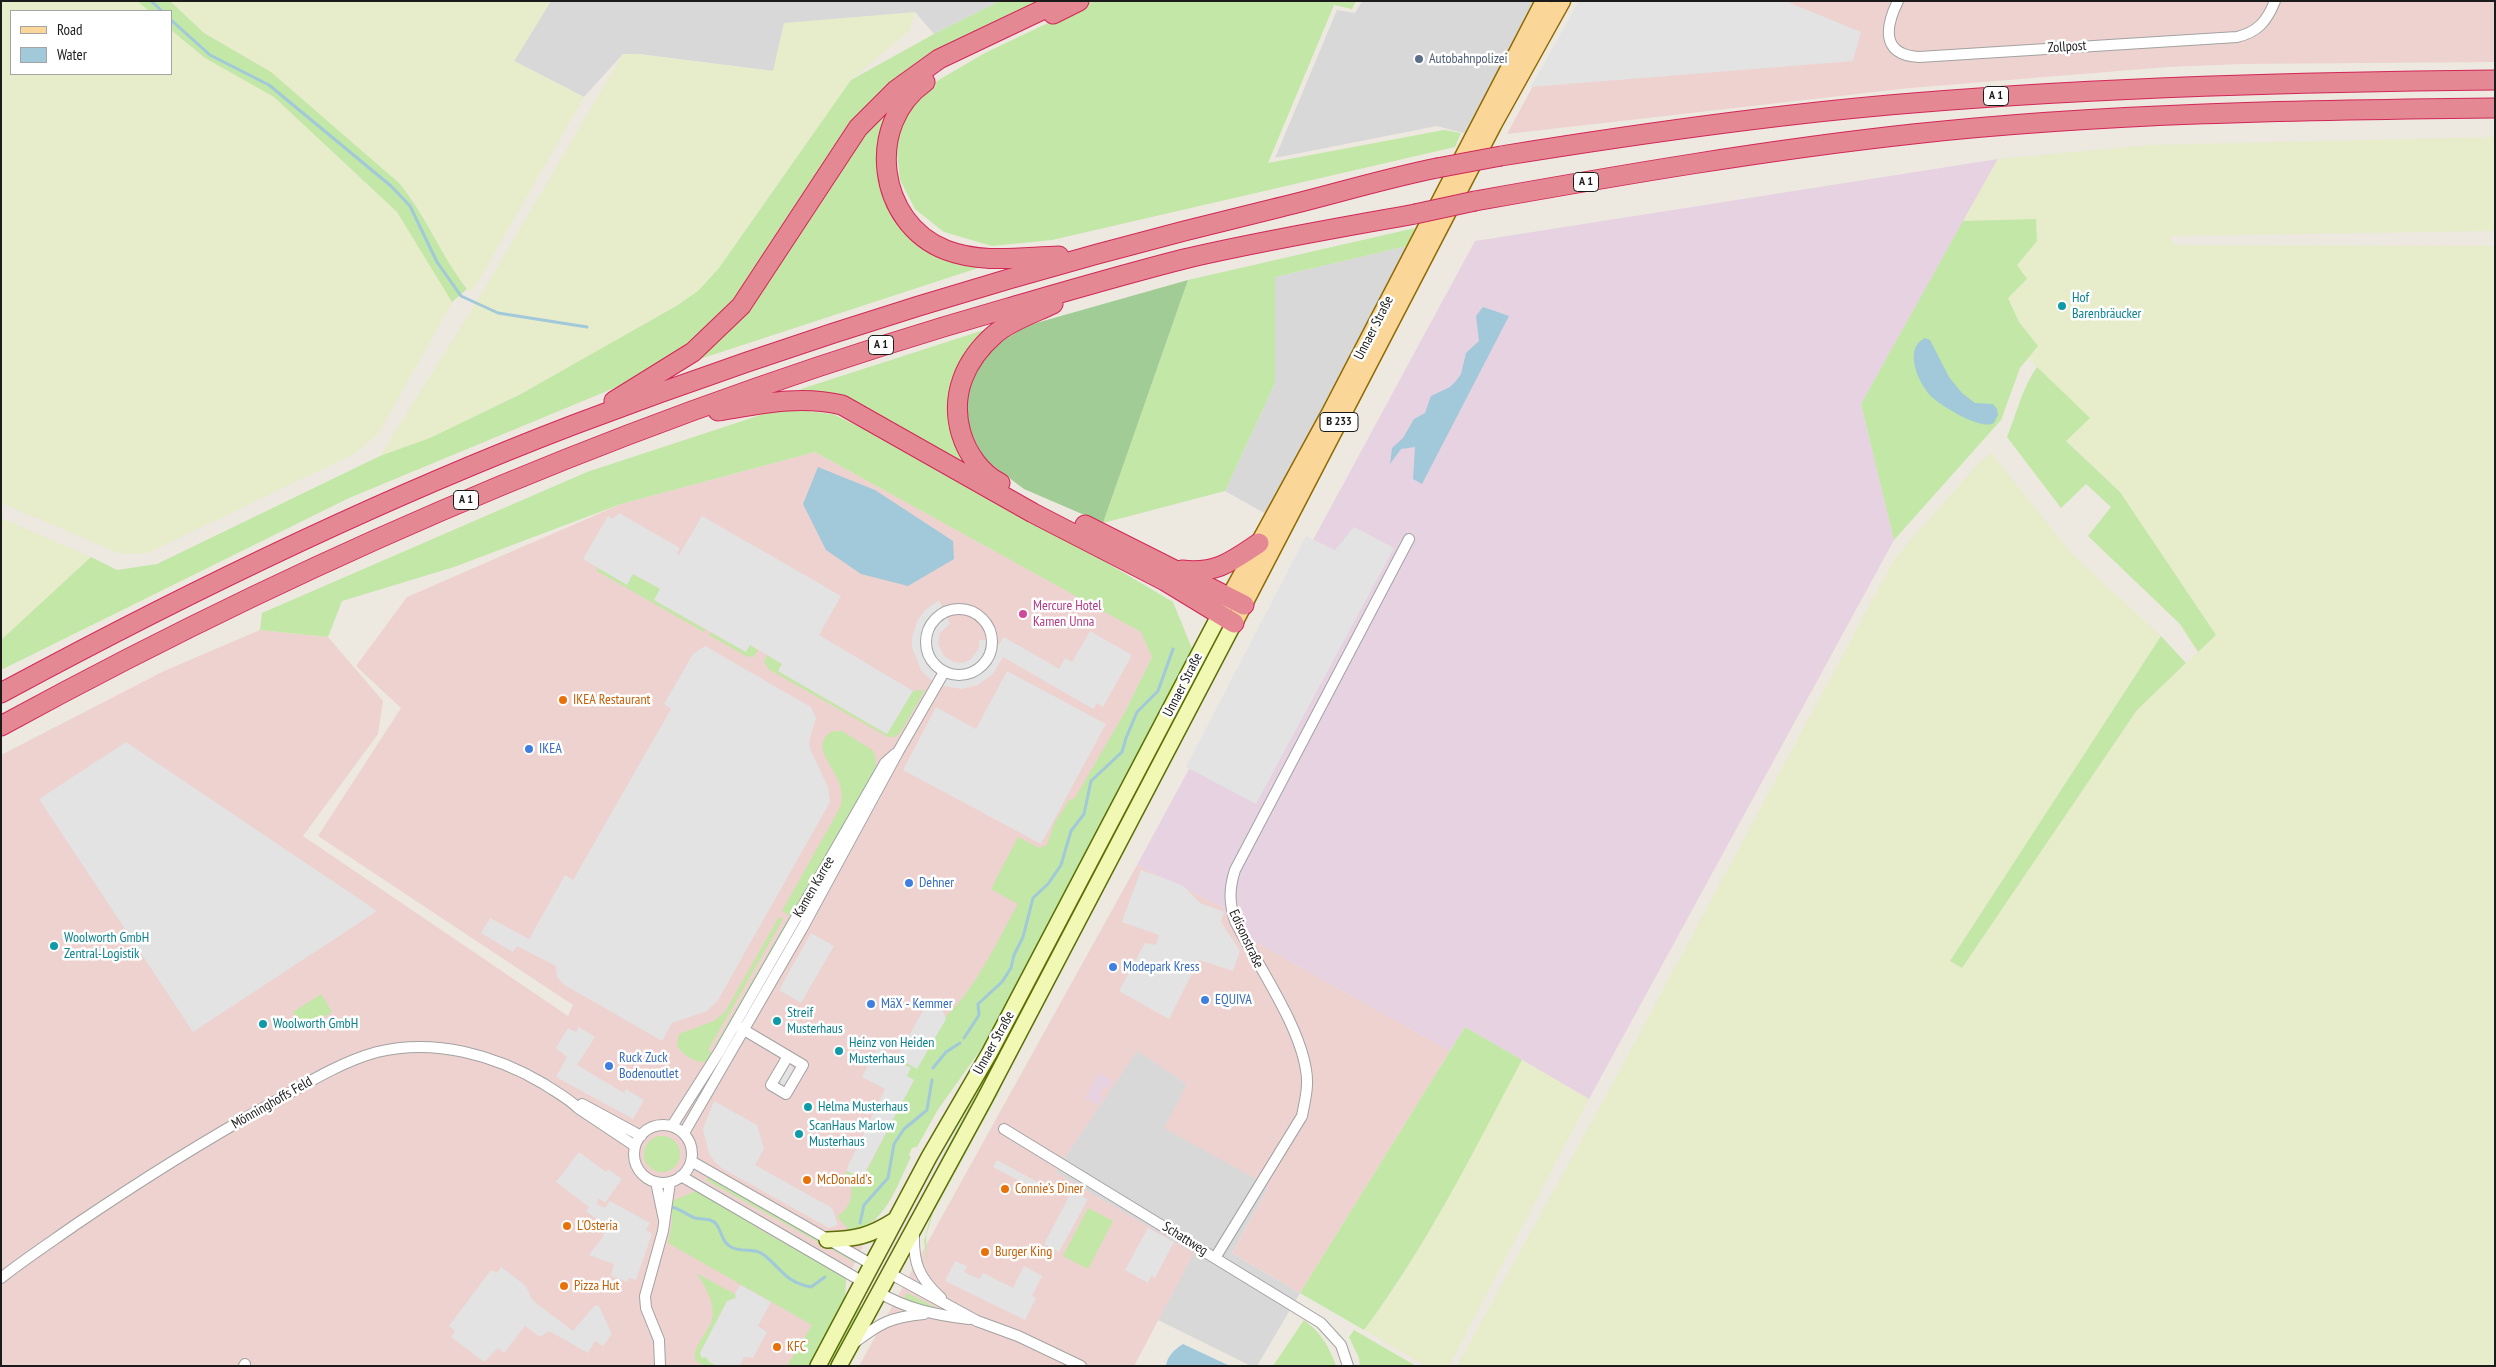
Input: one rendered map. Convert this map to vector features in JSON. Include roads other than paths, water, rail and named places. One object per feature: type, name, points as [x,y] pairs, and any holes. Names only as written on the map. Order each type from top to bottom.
[{"type":"highway","points":[[572,426],[693,352],[741,306],[858,128],[896,90],[939,60],[1061,1]]},
{"type":"highway","points":[[1079,1],[959,59],[917,88],[902,104],[892,124],[886,146],[886,170],[892,195],[905,218],[922,236],[944,249],[967,257],[991,258],[1088,255]]},
{"type":"highway","name":"A 1","points":[[1,693],[102,639],[246,568],[486,460],[758,357],[879,317],[1088,255],[1399,176],[1501,156],[1783,116],[1911,103],[2172,86],[2495,80]]},
{"type":"highway","name":"A 1","points":[[1,726],[111,666],[340,556],[500,485],[672,418],[888,343],[1094,283],[1260,243],[1476,201],[1788,148],[2026,123],[2261,112],[2495,108]]},
{"type":"highway","points":[[1094,283],[996,333],[976,354],[964,372],[957,396],[956,417],[964,443],[978,466],[996,481],[1237,601]]},
{"type":"highway","points":[[672,418],[783,401],[818,399],[842,405],[1033,513],[1165,581],[1227,618]]},
{"type":"highway","points":[[1174,570],[1193,571],[1222,567],[1259,543]]},
{"type":"main road","name":"Unnaer Straße","points":[[1237,601],[1259,543],[1334,404],[1544,1]]},
{"type":"main road","name":"Unnaer Straße","points":[[818,1366],[896,1219],[956,1109],[995,1044],[1562,1]]},
{"type":"main road","name":"Unnaer Straße","points":[[839,1366],[984,1100],[1227,618]]},
{"type":"main road","points":[[827,1240],[854,1239],[868,1235],[896,1219]]},
{"type":"main road","points":[[872,1264],[889,1273]]},
{"type":"main road","points":[[863,1282],[878,1292]]},
{"type":"street","name":"Zollpost","points":[[1898,1],[1888,26],[1890,41],[1898,51],[1920,57],[2237,37],[2259,28],[2270,14],[2275,1]]},
{"type":"street","name":"Edisonstraße","points":[[1215,1258],[1302,1116],[1307,1093],[1306,1071],[1300,1048],[1292,1027],[1235,921],[1230,904],[1230,886],[1235,870],[1409,539]]},
{"type":"street","points":[[959,609],[973,612],[984,621],[991,634],[989,656],[980,668],[967,675],[952,675],[944,672],[933,664],[926,651],[925,643],[928,628],[944,612],[959,609]]},
{"type":"street","name":"Kamen Karree","points":[[684,1133],[745,1030],[944,672]]},
{"type":"street","name":"Kamen Karree","points":[[672,1126],[734,1026],[885,763],[898,752]]},
{"type":"street","points":[[734,1026],[745,1030],[788,1056]]},
{"type":"street","name":"Mönninghoffs Feld","points":[[1,1278],[102,1207],[234,1125],[324,1074],[378,1052],[406,1048],[443,1049],[486,1056],[527,1074],[571,1101],[578,1108],[635,1146]]},
{"type":"street","name":"Mönninghoffs Feld","points":[[571,1101],[581,1103],[641,1136]]},
{"type":"street","points":[[652,1126],[672,1126],[684,1133],[691,1147],[691,1162],[681,1176],[670,1182],[656,1182],[642,1173],[636,1165],[635,1146],[641,1136],[652,1126]]},
{"type":"street","name":"Schattweg","points":[[1004,1129],[1321,1323],[1341,1345],[1348,1366]]},
{"type":"street","points":[[691,1162],[872,1264]]},
{"type":"street","points":[[681,1176],[863,1282]]},
{"type":"street","points":[[656,1182],[664,1211]]},
{"type":"street","points":[[660,1366],[659,1340],[646,1308],[645,1296],[670,1182]]},
{"type":"street","points":[[914,1228],[913,1255],[920,1273],[947,1304]]},
{"type":"street","points":[[889,1273],[977,1321],[1018,1336],[1081,1366]]},
{"type":"street","points":[[878,1292],[898,1304],[928,1313],[977,1321]]},
{"type":"street","points":[[849,1347],[873,1328],[897,1317],[928,1313]]},
{"type":"water","points":[[1483,307],[1509,316],[1422,484],[1413,479],[1415,447],[1401,449],[1390,464],[1392,448],[1403,438],[1414,419],[1425,413],[1431,396],[1450,387],[1461,374],[1466,353],[1479,341],[1476,316]]},
{"type":"water","points":[[1925,338],[1930,340],[1949,377],[1962,393],[1975,403],[1993,404],[1997,409],[1998,415],[1994,423],[1988,425],[1981,424],[1963,417],[1938,402],[1928,392],[1918,376],[1914,358],[1918,343]]},
{"type":"water","points":[[818,467],[875,490],[953,541],[954,559],[908,586],[861,574],[826,550],[803,504]]},
{"type":"water","points":[[1183,1344],[1230,1366],[1166,1366],[1172,1353]]},
{"type":"waterway","points":[[151,1],[161,10]]},
{"type":"waterway","points":[[172,21],[210,55],[269,85],[391,186],[410,206],[437,262],[461,296],[498,313],[587,327]]},
{"type":"waterway","points":[[964,1038],[979,1015],[978,1004],[1002,982],[1011,968],[1014,955],[1023,937],[1033,898],[1048,884],[1061,865],[1071,831],[1084,814],[1091,781],[1122,752],[1137,712],[1158,691],[1173,649]]},
{"type":"waterway","points":[[933,1068],[946,1052],[960,1043]]},
{"type":"waterway","points":[[860,1223],[864,1205],[888,1178],[894,1144],[904,1129],[927,1110],[932,1080]]},
{"type":"waterway","points":[[671,1207],[695,1218],[712,1221],[717,1225],[728,1245],[735,1249],[760,1253],[795,1282],[811,1287],[825,1277]]},
{"type":"place","name":"Autobahnpolizei","points":[[1419,59]]},
{"type":"place","name":"Hof Barenbräucker","points":[[2062,306]]},
{"type":"place","name":"Mercure Hotel Kamen Unna","points":[[1023,614]]},
{"type":"place","name":"IKEA Restaurant","points":[[563,700]]},
{"type":"place","name":"IKEA","points":[[529,749]]},
{"type":"place","name":"Dehner","points":[[909,883]]},
{"type":"place","name":"Woolworth GmbH Zentral-Logistik","points":[[54,946]]},
{"type":"place","name":"Modepark Kress","points":[[1113,967]]},
{"type":"place","name":"EQUIVA","points":[[1205,1000]]},
{"type":"place","name":"MäX - Kemmer","points":[[871,1004]]},
{"type":"place","name":"Streif Musterhaus","points":[[777,1021]]},
{"type":"place","name":"Woolworth GmbH","points":[[263,1024]]},
{"type":"place","name":"Heinz von Heiden Musterhaus","points":[[839,1051]]},
{"type":"place","name":"Ruck Zuck Bodenoutlet","points":[[609,1066]]},
{"type":"place","name":"Helma Musterhaus","points":[[808,1107]]},
{"type":"place","name":"ScanHaus Marlow Musterhaus","points":[[799,1134]]},
{"type":"place","name":"McDonald's","points":[[807,1180]]},
{"type":"place","name":"Connie’s Diner","points":[[1005,1189]]},
{"type":"place","name":"L'Osteria","points":[[567,1226]]},
{"type":"place","name":"Burger King","points":[[985,1252]]},
{"type":"place","name":"Pizza Hut","points":[[564,1286]]},
{"type":"place","name":"KFC","points":[[777,1347]]}]
